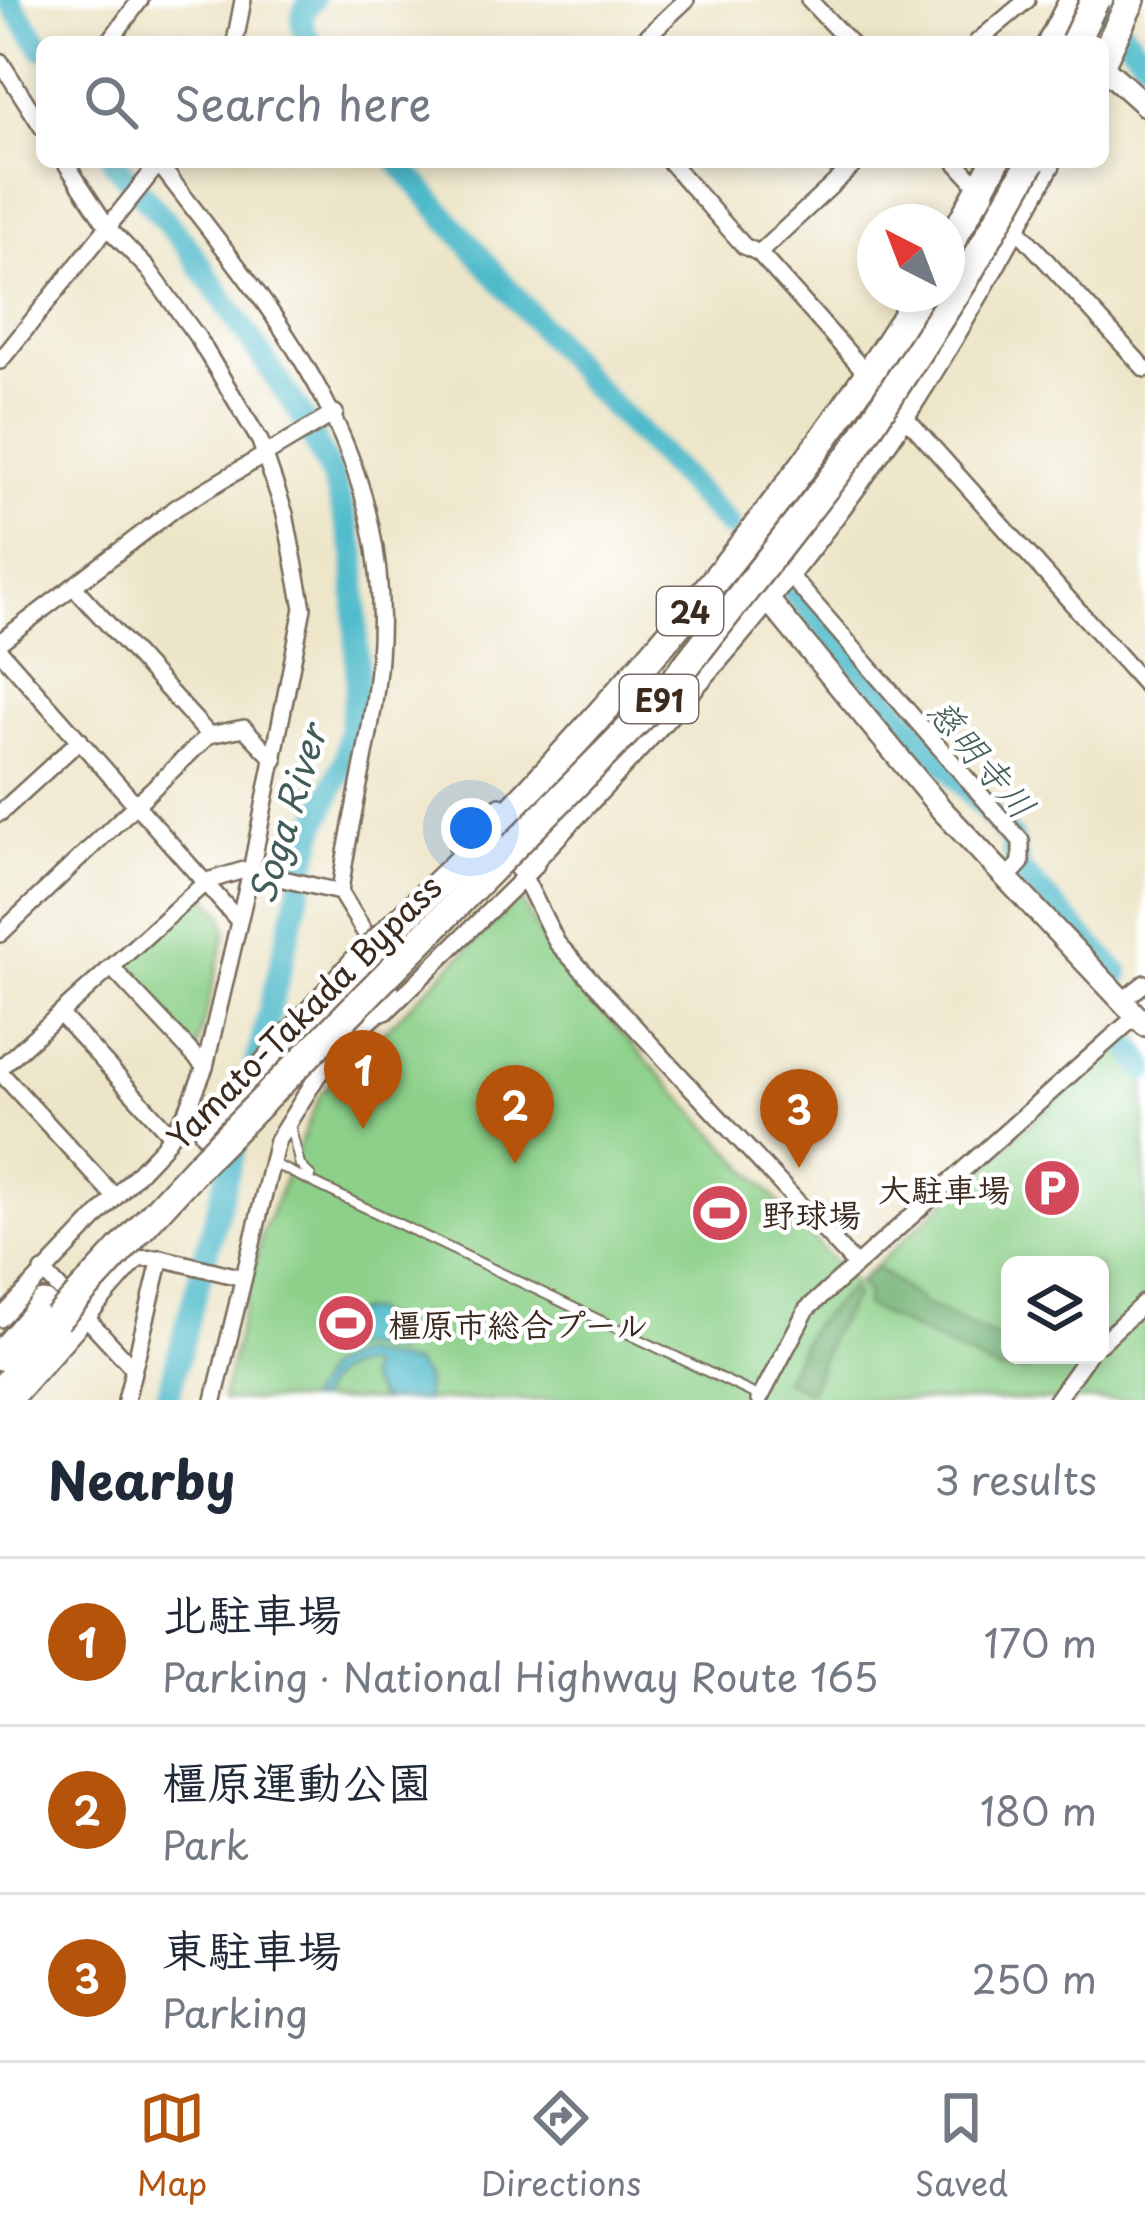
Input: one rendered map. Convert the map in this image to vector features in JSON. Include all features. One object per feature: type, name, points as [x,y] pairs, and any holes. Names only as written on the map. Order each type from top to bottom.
[{"type":"highway","points":[[1081,31],[1124,2]]},
{"type":"highway","points":[[965,219],[991,168]]},
{"type":"highway","points":[[965,247],[1010,168]]},
{"type":"highway","name":"Yamato-Takada Bypass","points":[[62,1313],[199,1165],[664,694],[853,452],[964,282],[1028,168]]},
{"type":"highway","name":"24","points":[[199,1165],[523,872],[688,691],[904,410],[1044,168]]},
{"type":"highway","name":"24","points":[[208,1131],[357,963],[490,834],[657,652],[870,371],[908,312]]},
{"type":"highway","name":"Yamato-Takada Bypass","points":[[62,1313],[208,1131],[509,833],[652,681],[782,524],[926,312]]},
{"type":"highway","points":[[0,1353],[62,1313]]},
{"type":"highway","points":[[0,1389],[62,1313]]},
{"type":"street","points":[[113,36],[140,0]]},
{"type":"street","points":[[237,36],[243,0]]},
{"type":"street","points":[[647,36],[686,0]]},
{"type":"street","points":[[809,0],[843,36]]},
{"type":"street","points":[[984,36],[1027,0]]},
{"type":"street","points":[[0,61],[36,118]]},
{"type":"street","points":[[1109,63],[1145,105]]},
{"type":"street","points":[[0,1319],[171,1135],[205,1067],[238,920],[254,872],[303,608],[272,451],[198,338],[70,168]]},
{"type":"street","points":[[0,361],[156,168]]},
{"type":"street","points":[[164,168],[242,272],[335,413],[374,521],[380,589],[374,712],[337,891]]},
{"type":"street","points":[[675,168],[744,246],[759,253],[870,371],[1078,615],[1145,685]]},
{"type":"street","points":[[759,253],[850,168]]},
{"type":"street","points":[[961,168],[1145,369]]},
{"type":"street","points":[[0,642],[177,507],[335,413]]},
{"type":"street","points":[[785,570],[1017,836],[1014,871]]},
{"type":"street","points":[[75,587],[209,735]]},
{"type":"street","points":[[765,596],[932,799],[1014,871],[1135,1014]]},
{"type":"street","points":[[0,651],[238,920]]},
{"type":"street","points":[[368,932],[657,652]]},
{"type":"street","points":[[0,934],[209,735],[244,728],[274,760]]},
{"type":"street","points":[[0,813],[80,740]]},
{"type":"street","points":[[115,1197],[0,1070],[207,881],[254,872],[337,891],[368,932],[397,1002]]},
{"type":"street","points":[[214,1400],[240,1277],[271,1163],[290,1114],[319,1076],[523,872],[557,943],[854,1263]]},
{"type":"street","points":[[111,967],[205,1067]]},
{"type":"street","points":[[760,1398],[807,1309],[1135,1014],[1145,982]]},
{"type":"street","points":[[60,1014],[171,1135]]},
{"type":"street","points":[[14,1400],[62,1313],[138,1259],[164,1258],[240,1277]]},
{"type":"street","points":[[126,1400],[164,1258]]},
{"type":"street","points":[[43,1271],[62,1313],[133,1368]]},
{"type":"street","points":[[1109,1336],[1145,1302]]},
{"type":"street","points":[[1056,1400],[1082,1364]]},
{"type":"lane","points":[[290,1114],[291,1142],[301,1165],[316,1181]]},
{"type":"lane","points":[[271,1163],[760,1398]]},
{"type":"green space","points":[[198,896],[208,897],[223,915],[226,932],[196,1053],[124,974],[125,964]]},
{"type":"green space","points":[[520,898],[554,960],[855,1285],[1128,1033],[1145,1051],[1145,1400],[222,1400],[262,1234],[321,1093]]},
{"type":"green space","points":[[875,1266],[924,1304],[1001,1340],[1001,1364],[1037,1364],[1029,1370],[1000,1372],[865,1306],[867,1293],[859,1282]]},
{"type":"green space","points":[[850,1288],[855,1295],[830,1336],[810,1392],[784,1380],[811,1327]]},
{"type":"water","points":[[371,1311],[389,1323],[396,1352],[354,1346],[339,1352],[342,1323],[356,1312]]},
{"type":"water","points":[[356,1353],[414,1364],[425,1378],[426,1400],[381,1400],[366,1378],[370,1368],[365,1365],[341,1370],[325,1385],[319,1400],[307,1400],[326,1368]]},
{"type":"waterway","name":"Soga River","points":[[9,0],[36,39]]},
{"type":"waterway","name":"慈明寺川","points":[[308,36],[302,21],[312,0]]},
{"type":"waterway","points":[[1096,0],[1145,59]]},
{"type":"waterway","name":"Soga River","points":[[119,168],[187,246],[302,416],[333,478],[355,553],[357,683],[346,757],[315,828],[251,1085]]},
{"type":"waterway","name":"慈明寺川","points":[[403,168],[585,378],[729,526]]},
{"type":"waterway","name":"慈明寺川","points":[[789,588],[1011,838],[1019,870],[1118,974]]},
{"type":"waterway","name":"慈明寺川","points":[[1128,1043],[1145,1069]]},
{"type":"waterway","name":"Soga River","points":[[167,1400],[242,1118]]},
{"type":"place","name":"北駐車場","points":[[363,1129]]},
{"type":"place","name":"橿原運動公園","points":[[515,1164]]},
{"type":"place","name":"東駐車場","points":[[799,1168]]},
{"type":"place","name":"大駐車場","points":[[1052,1188]]},
{"type":"place","name":"野球場","points":[[720,1213]]},
{"type":"place","name":"橿原市総合プール","points":[[346,1323]]}]
